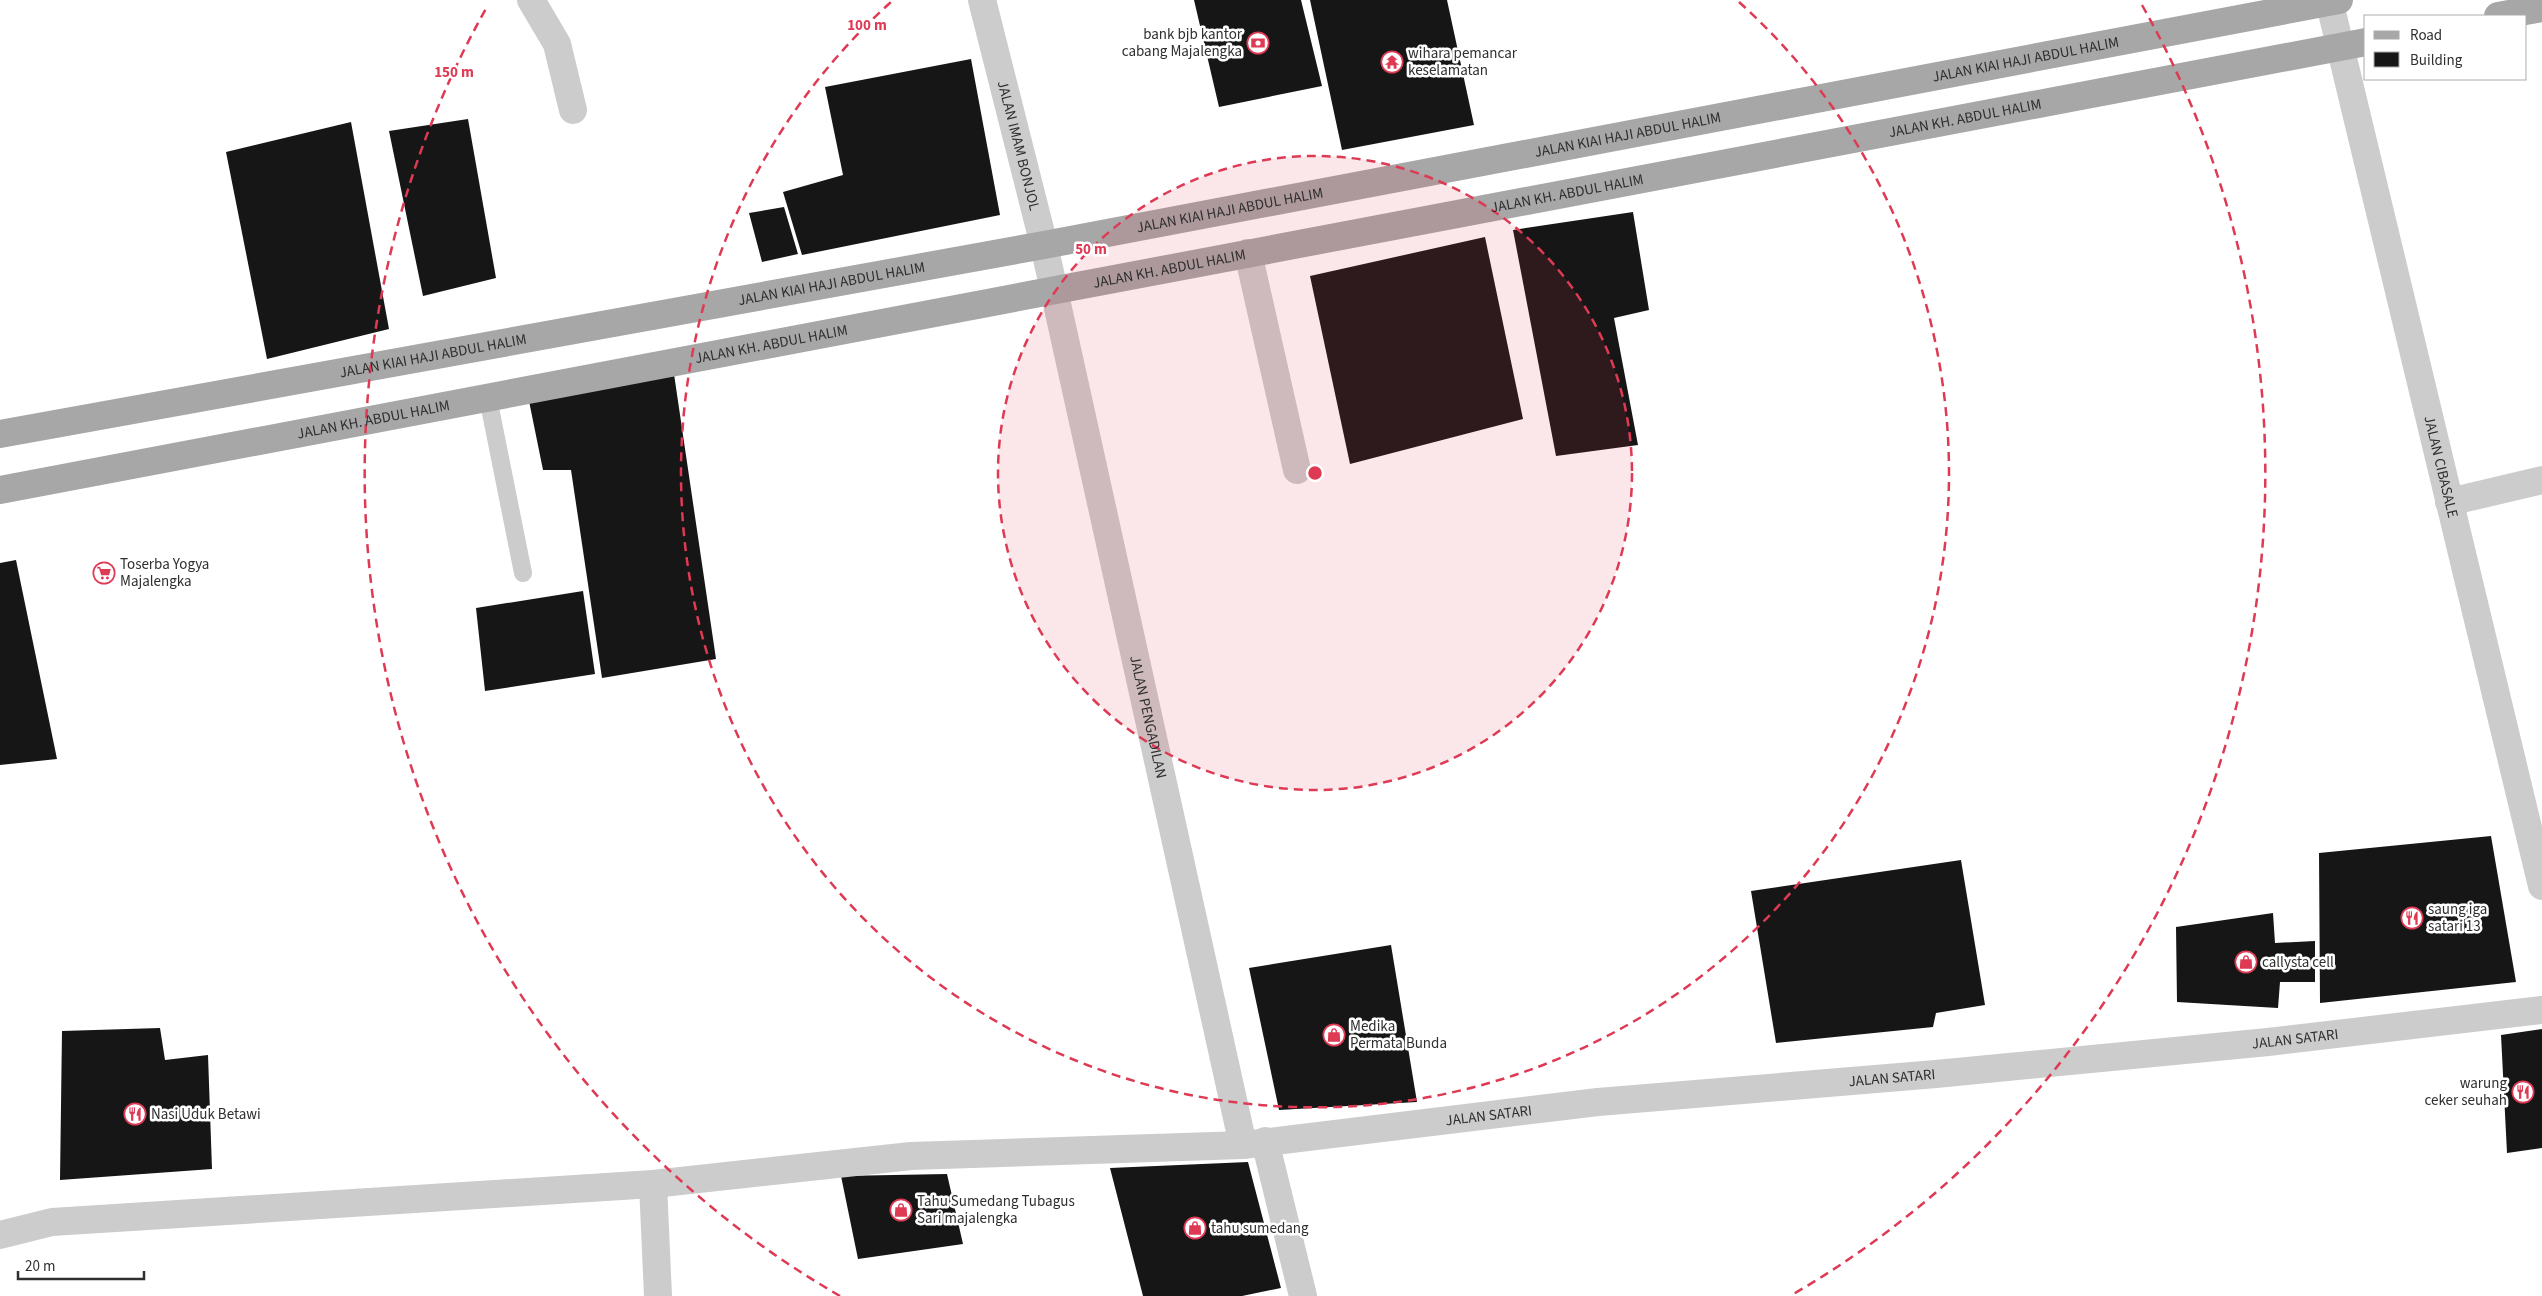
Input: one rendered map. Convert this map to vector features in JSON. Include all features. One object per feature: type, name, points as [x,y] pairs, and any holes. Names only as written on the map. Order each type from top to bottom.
[{"type":"main road","name":"JALAN KIAI HAJI ABDUL HALIM","points":[[0,434],[1044,245],[2332,1]]},
{"type":"main road","points":[[2504,15],[2542,8]]},
{"type":"main road","points":[[2339,47],[2364,42]]},
{"type":"main road","name":"JALAN KH. ABDUL HALIM","points":[[0,490],[2339,47]]},
{"type":"street","points":[[531,0],[557,44],[573,110]]},
{"type":"street","name":"JALAN IMAM BONJOL","points":[[982,0],[1054,290]]},
{"type":"street","name":"JALAN CIBASALE","points":[[2332,1],[2339,47],[2449,502],[2533,812],[2542,886]]},
{"type":"street","points":[[1248,254],[1297,470]]},
{"type":"street","name":"JALAN PENGADILAN","points":[[1054,290],[1254,1143],[1303,1296]]},
{"type":"street","points":[[2449,502],[2542,480]]},
{"type":"street","name":"JALAN SATARI","points":[[0,1235],[52,1222],[653,1184],[911,1156],[1254,1143],[1598,1102],[1936,1074],[2258,1043],[2542,1010]]},
{"type":"street","points":[[653,1184],[658,1296]]},
{"type":"lane","points":[[488,398],[523,573]]},
{"type":"building","name":"bank bjb kantor cabang Majalengka","points":[[1194,0],[1301,0],[1322,86],[1219,107]]},
{"type":"building","name":"wihara pemancar keselamatan","points":[[1310,0],[1447,0],[1474,125],[1342,150]]},
{"type":"building","points":[[971,59],[1000,215],[802,255],[783,192],[843,175],[825,87]]},
{"type":"building","points":[[468,119],[496,278],[423,296],[389,131]]},
{"type":"building","points":[[351,122],[389,329],[267,359],[226,152]]},
{"type":"building","points":[[784,207],[798,254],[762,262],[749,213]]},
{"type":"building","points":[[1633,212],[1649,310],[1614,318],[1638,445],[1556,456],[1513,230]]},
{"type":"building","points":[[1485,237],[1523,419],[1350,464],[1310,276]]},
{"type":"building","points":[[674,374],[716,659],[602,678],[571,470],[543,470],[529,401]]},
{"type":"building","points":[[16,560],[57,759],[0,765],[0,563]]},
{"type":"building","points":[[583,591],[595,674],[485,691],[476,608]]},
{"type":"building","name":"saung iga satari 13","points":[[2491,836],[2516,982],[2320,1003],[2319,853]]},
{"type":"building","points":[[1961,860],[1985,1005],[1936,1013],[1933,1027],[1776,1043],[1751,891]]},
{"type":"building","name":"callysta cell","points":[[2273,913],[2275,943],[2315,941],[2315,982],[2280,982],[2278,1008],[2177,1002],[2176,927]]},
{"type":"building","name":"Medika Permata Bunda","points":[[1391,945],[1417,1102],[1279,1110],[1249,968]]},
{"type":"building","name":"Nasi Uduk Betawi","points":[[160,1028],[165,1060],[208,1055],[212,1169],[60,1180],[62,1031]]},
{"type":"building","name":"warung ceker seuhah","points":[[2542,1029],[2542,1148],[2507,1153],[2501,1035]]},
{"type":"building","name":"tahu sumedang","points":[[1248,1162],[1281,1288],[1242,1296],[1143,1296],[1110,1168]]},
{"type":"building","name":"Tahu Sumedang Tubagus Sari majalengka","points":[[947,1174],[963,1244],[858,1259],[841,1176]]},
{"type":"place","name":"bank bjb kantor cabang Majalengka","points":[[1258,43]]},
{"type":"place","name":"wihara pemancar keselamatan","points":[[1392,62]]},
{"type":"place","name":"Toserba Yogya Majalengka","points":[[104,573]]},
{"type":"place","name":"saung iga satari 13","points":[[2412,918]]},
{"type":"place","name":"callysta cell","points":[[2246,962]]},
{"type":"place","name":"Medika Permata Bunda","points":[[1334,1035]]},
{"type":"place","name":"warung ceker seuhah","points":[[2523,1092]]},
{"type":"place","name":"Nasi Uduk Betawi","points":[[135,1114]]},
{"type":"place","name":"Tahu Sumedang Tubagus Sari majalengka","points":[[901,1210]]},
{"type":"place","name":"tahu sumedang","points":[[1195,1228]]}]
